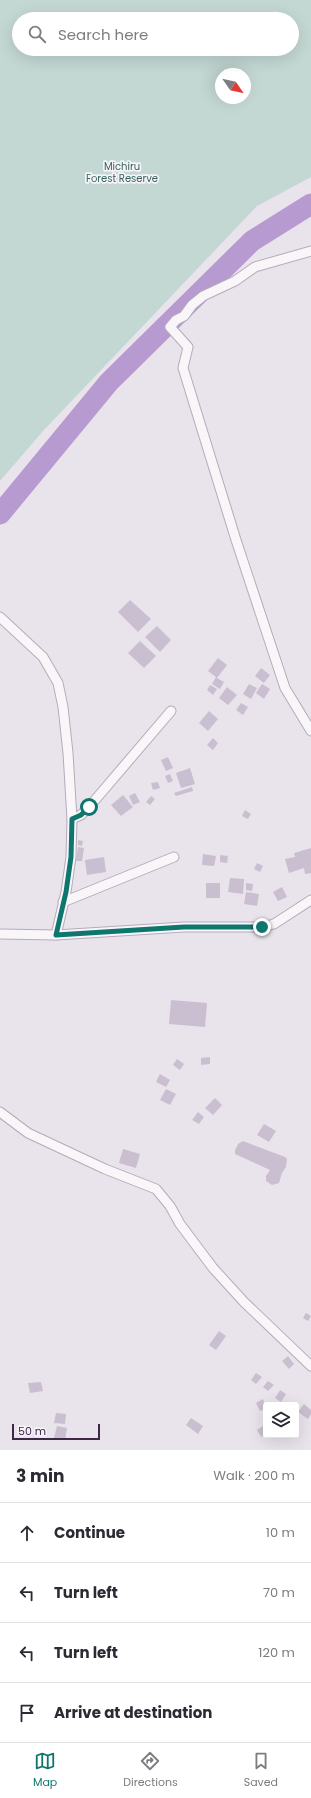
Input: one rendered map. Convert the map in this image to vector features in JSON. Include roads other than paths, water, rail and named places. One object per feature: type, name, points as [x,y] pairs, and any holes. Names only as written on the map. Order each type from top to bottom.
[{"type":"street","points":[[311,251],[255,268],[235,282],[203,296],[192,305],[184,316],[176,320],[170,327],[188,347],[183,368],[236,540],[285,688],[311,731]]},
{"type":"street","points":[[0,617],[43,657],[58,684],[63,707],[68,753],[72,819],[71,857],[64,902],[56,935]]},
{"type":"street","points":[[72,819],[81,815],[89,807],[171,712]]},
{"type":"street","points":[[64,902],[174,857]]},
{"type":"street","points":[[0,934],[56,935],[184,927],[262,927],[274,924],[311,900]]},
{"type":"street","points":[[0,1112],[28,1133],[105,1169],[156,1189],[170,1206],[180,1224],[213,1268],[244,1302],[311,1366]]},
{"type":"waterway","points":[[0,514],[109,382],[252,241],[311,204]]},
{"type":"park label","name":"Michiru Forest Reserve","points":[[122,172]]}]
